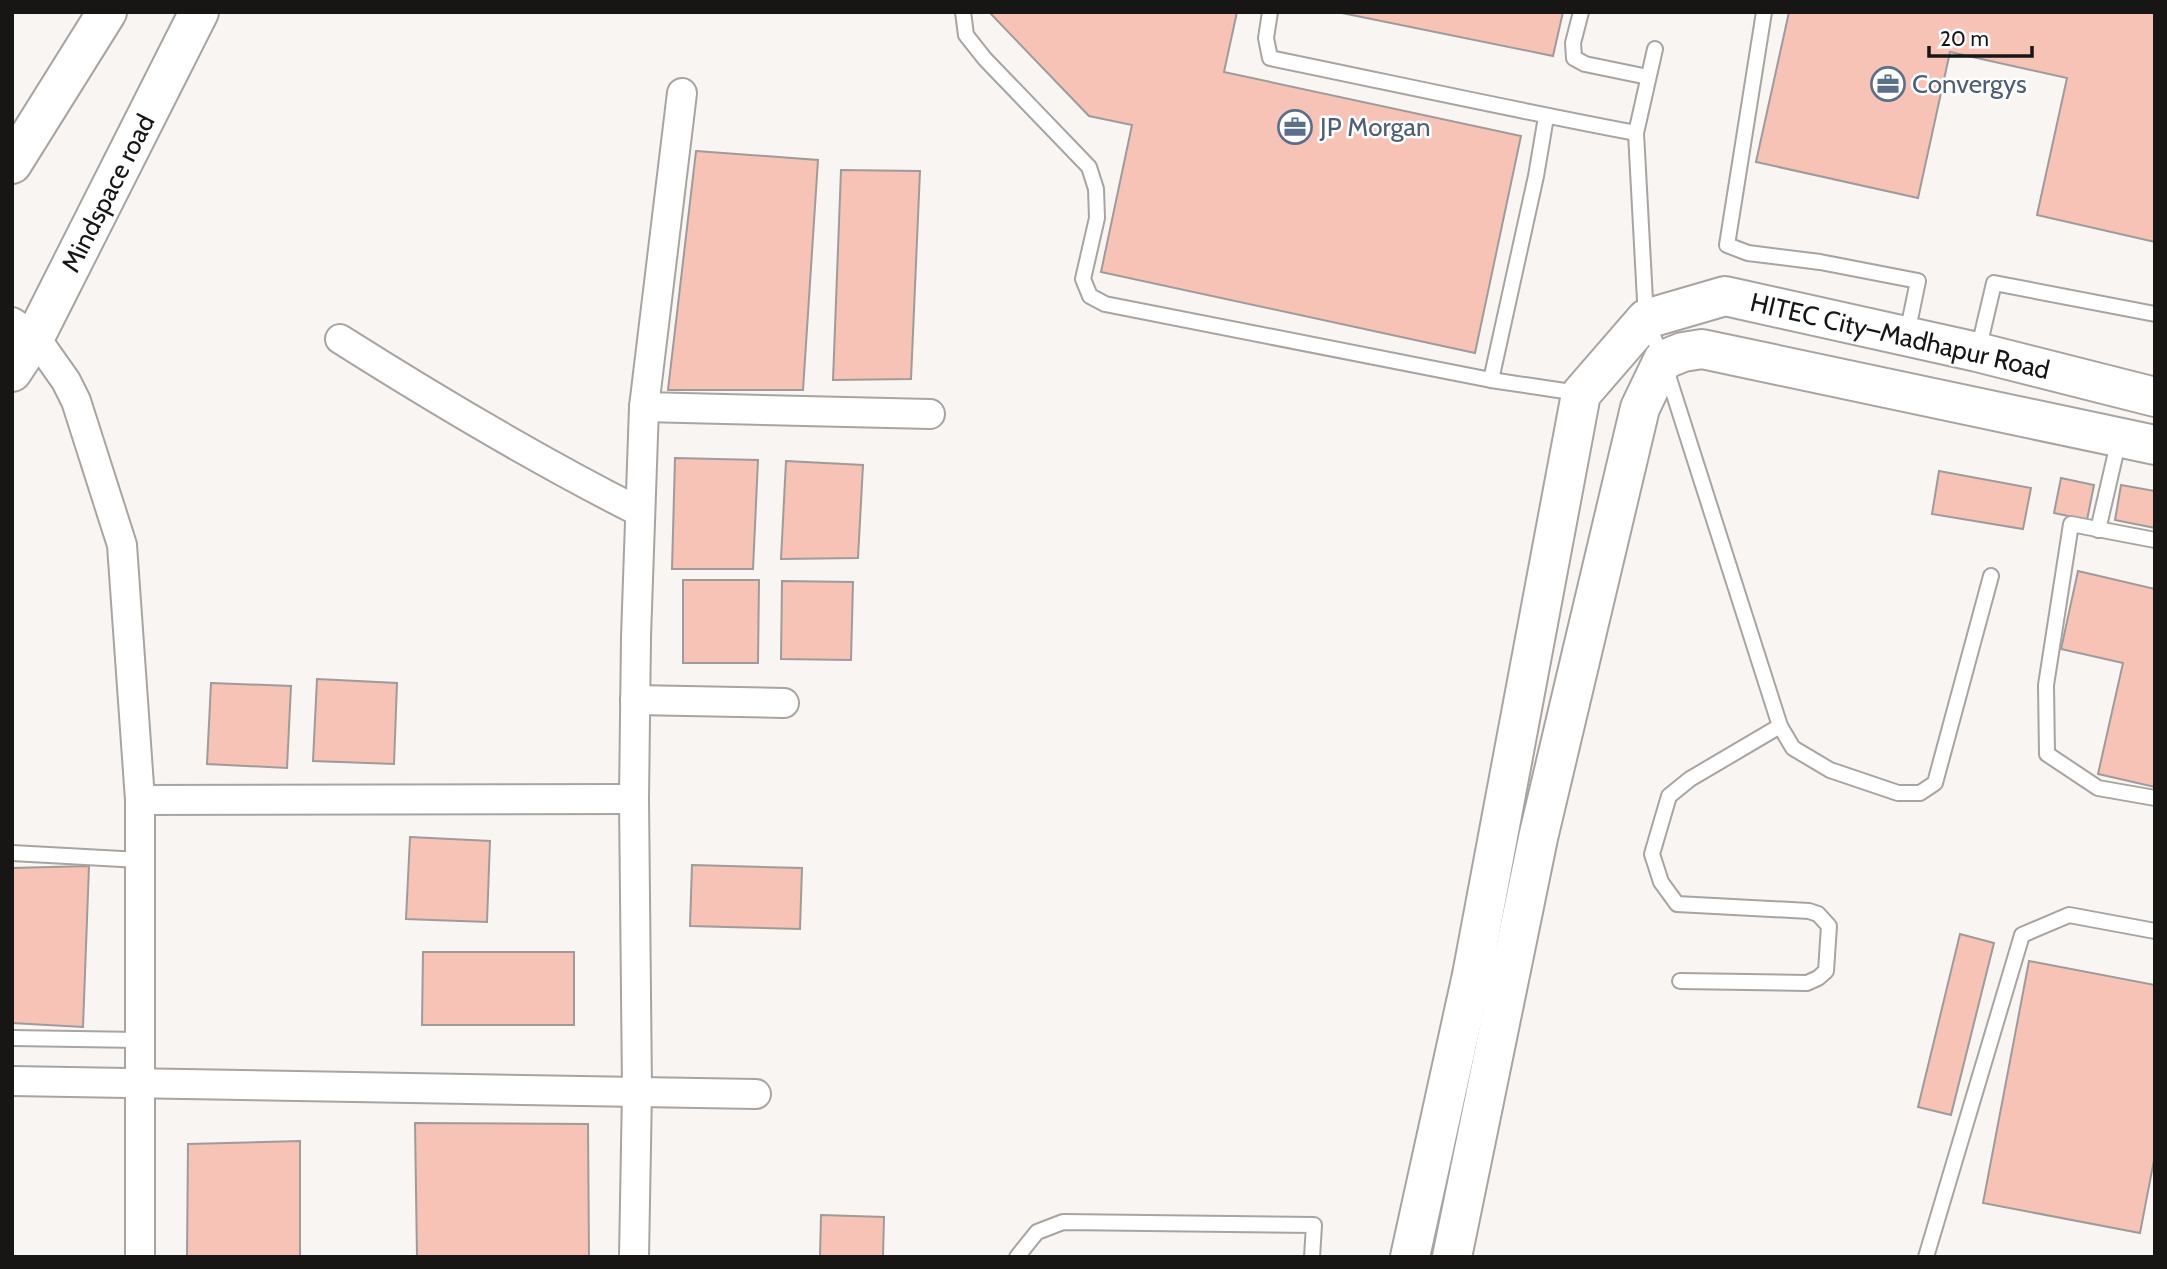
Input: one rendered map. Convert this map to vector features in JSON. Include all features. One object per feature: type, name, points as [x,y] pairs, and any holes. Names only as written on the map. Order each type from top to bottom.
[{"type":"main road","points":[[12,164],[107,12]]},
{"type":"main road","name":"Mindspace road","points":[[12,372],[24,329],[200,12]]},
{"type":"main road","name":"HITEC City–Madhapur Road","points":[[1646,318],[1725,296],[1977,352],[2155,397]]},
{"type":"main road","points":[[1410,1257],[1472,975],[1581,394],[1646,318]]},
{"type":"main road","name":"HITEC City–Madhapur Road","points":[[1663,360],[1683,352],[1702,349],[2137,441]]},
{"type":"main road","points":[[1452,1257],[1538,838],[1640,408],[1663,360]]},
{"type":"street","points":[[634,1257],[637,1090],[635,700],[644,407],[681,93]]},
{"type":"street","points":[[24,329],[65,381],[76,401],[122,545],[140,800],[140,1257]]},
{"type":"street","points":[[340,339],[440,402],[570,477],[640,512]]},
{"type":"street","points":[[644,407],[929,414]]},
{"type":"street","points":[[635,700],[784,703]]},
{"type":"street","points":[[140,800],[634,799]]},
{"type":"street","points":[[12,1081],[756,1094]]},
{"type":"lane","points":[[963,12],[966,35],[985,59],[1089,167],[1096,189],[1097,218],[1083,279],[1090,296],[1105,304],[1491,380],[1581,394]]},
{"type":"lane","points":[[1270,12],[1266,38],[1270,58],[1505,105],[1546,117],[1636,133]]},
{"type":"lane","points":[[1581,12],[1573,43],[1574,58],[1585,64],[1648,77]]},
{"type":"lane","points":[[1764,12],[1727,245],[1748,253],[1820,262],[1918,281],[1907,336]]},
{"type":"lane","points":[[1655,49],[1636,133],[1646,318],[1663,360],[1780,726],[1793,748],[1830,770],[1898,793],[1920,793],[1934,783],[1992,576]]},
{"type":"lane","points":[[1491,380],[1536,176],[1546,117]]},
{"type":"lane","points":[[1977,352],[1994,283],[2155,314]]},
{"type":"lane","points":[[2098,530],[2137,441]]},
{"type":"lane","points":[[2155,540],[2071,524],[2046,685],[2047,754],[2098,788],[2155,798]]},
{"type":"lane","points":[[1680,981],[1807,984],[1826,971],[1829,926],[1818,914],[1809,911],[1676,904],[1661,882],[1653,855],[1669,796],[1690,779],[1780,726]]},
{"type":"lane","points":[[12,853],[140,860]]},
{"type":"lane","points":[[1926,1257],[2022,935],[2069,915],[2155,931]]},
{"type":"lane","points":[[12,1038],[140,1040]]},
{"type":"lane","points":[[1017,1257],[1037,1232],[1063,1222],[1314,1225],[1312,1257]]},
{"type":"building","points":[[989,12],[1237,12],[1224,72],[1521,136],[1475,353],[1101,272],[1132,125],[1089,116]]},
{"type":"building","points":[[1337,12],[1563,12],[1553,56]]},
{"type":"building","points":[[1789,12],[2155,12],[2155,242],[2037,215],[2067,78],[1950,52],[1918,198],[1756,162]]},
{"type":"building","points":[[696,151],[818,160],[803,390],[668,390]]},
{"type":"building","points":[[841,170],[920,171],[911,379],[833,380]]},
{"type":"building","points":[[675,458],[758,460],[753,569],[672,569]]},
{"type":"building","points":[[786,461],[863,465],[858,558],[781,559]]},
{"type":"building","points":[[1939,471],[2031,488],[2023,529],[1932,514]]},
{"type":"building","points":[[2061,478],[2094,485],[2087,520],[2054,513]]},
{"type":"building","points":[[2121,485],[2155,491],[2155,528],[2115,520]]},
{"type":"building","points":[[2078,571],[2155,589],[2155,787],[2098,774],[2123,663],[2061,649]]},
{"type":"building","points":[[683,580],[759,580],[758,663],[683,663]]},
{"type":"building","points":[[782,581],[853,582],[851,660],[781,659]]},
{"type":"building","points":[[317,679],[397,683],[394,764],[313,761]]},
{"type":"building","points":[[211,683],[291,686],[287,768],[207,764]]},
{"type":"building","points":[[410,837],[490,841],[487,922],[406,919]]},
{"type":"building","points":[[692,865],[802,868],[800,929],[690,926]]},
{"type":"building","points":[[89,866],[83,1027],[12,1023],[12,868]]},
{"type":"building","points":[[1960,934],[1994,943],[1951,1115],[1918,1107]]},
{"type":"building","points":[[423,952],[574,952],[574,1025],[422,1025]]},
{"type":"building","points":[[2029,961],[2155,985],[2155,1155],[2140,1233],[1983,1203]]},
{"type":"building","points":[[415,1123],[588,1124],[589,1257],[417,1257]]},
{"type":"building","points":[[300,1141],[300,1257],[187,1257],[188,1144]]},
{"type":"building","points":[[821,1215],[884,1217],[883,1257],[820,1257]]},
{"type":"place","name":"Convergys","points":[[1888,84]]},
{"type":"place","name":"JP Morgan","points":[[1295,127]]}]
